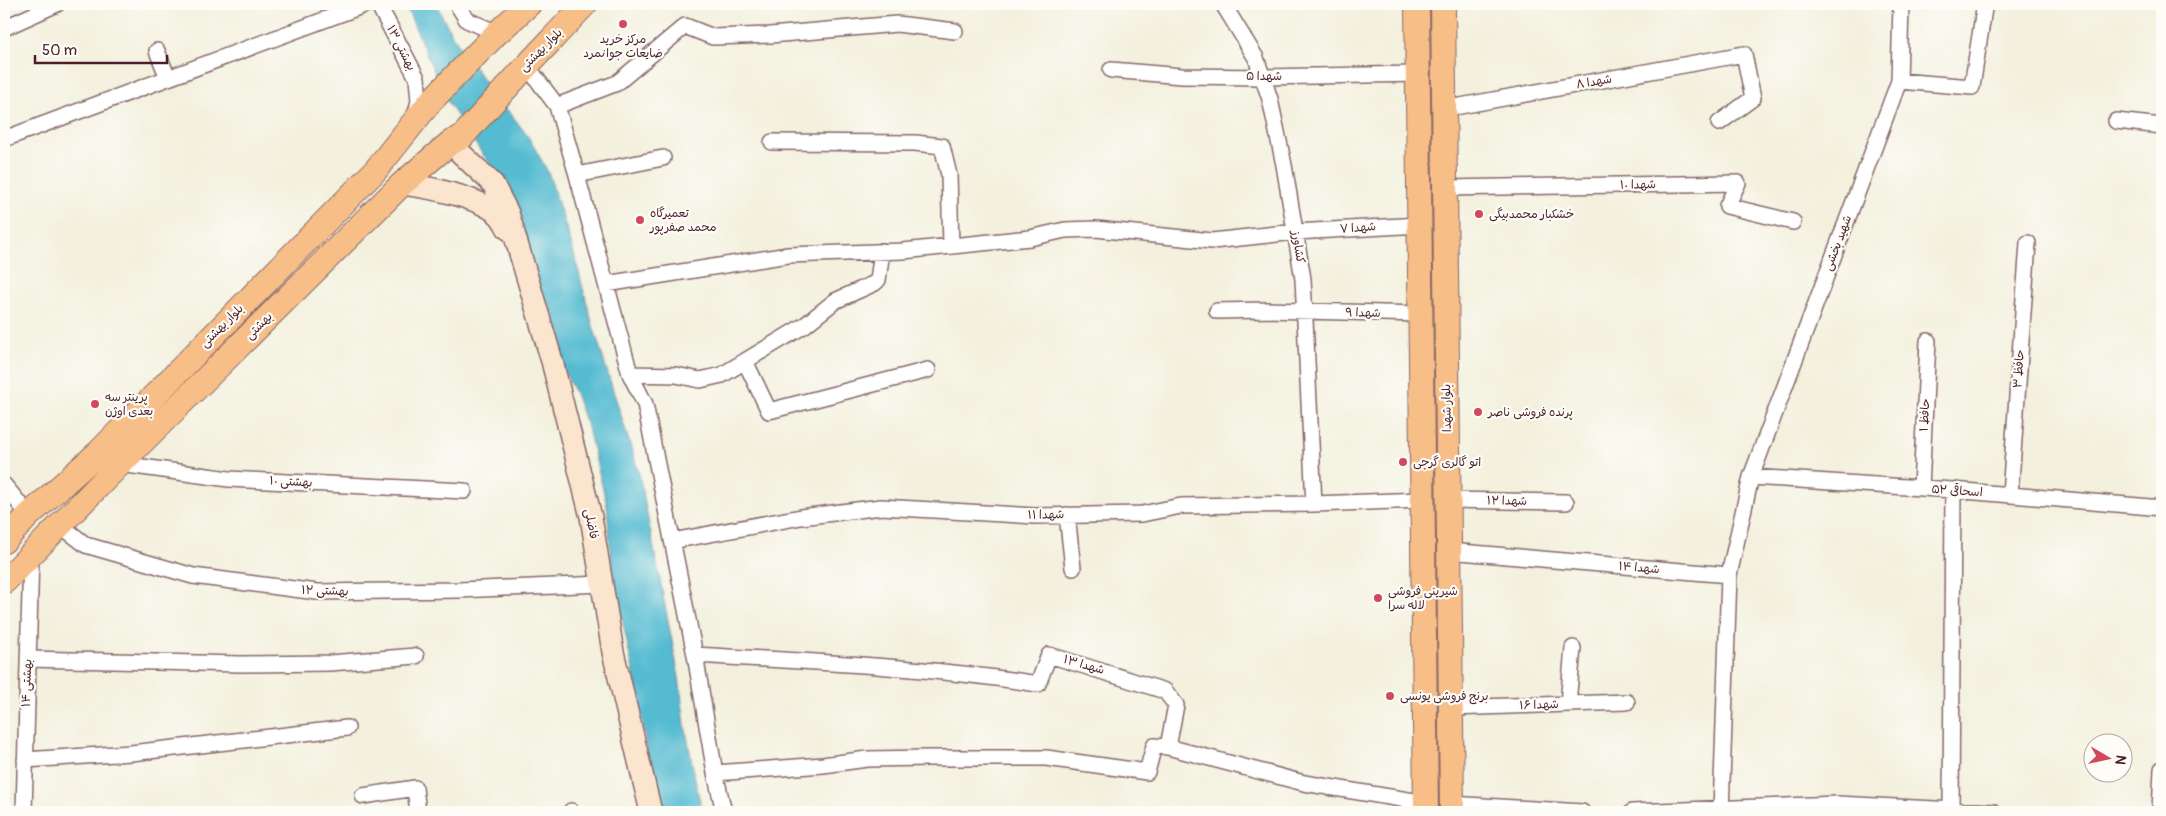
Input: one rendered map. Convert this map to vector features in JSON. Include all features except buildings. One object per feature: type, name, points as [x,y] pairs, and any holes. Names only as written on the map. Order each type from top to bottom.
[{"type":"main road","points":[[492,38],[529,4]]},
{"type":"main road","name":"بلوار بهشتی","points":[[522,70],[585,4]]},
{"type":"main road","name":"بلوار شهدا","points":[[1417,4],[1426,808]]},
{"type":"main road","name":"بلوار شهدا","points":[[1443,4],[1451,808]]},
{"type":"main road","name":"بلوار بهشتی","points":[[4,541],[29,515],[98,453],[375,171],[430,102],[492,38]]},
{"type":"main road","name":"بهشتی","points":[[4,582],[402,184],[456,140],[522,70]]},
{"type":"main road","name":"فاضلی","points":[[456,140],[493,184],[508,213],[552,361],[591,517],[613,652],[650,812]]},
{"type":"main road","name":"فاضلی","points":[[402,184],[424,187],[478,203],[499,216],[516,240]]},
{"type":"street","points":[[4,28],[56,4]]},
{"type":"street","points":[[4,139],[367,4]]},
{"type":"street","name":"بهشتی ۱۳","points":[[378,4],[417,78],[418,101],[413,124]]},
{"type":"street","points":[[457,4],[467,20],[492,38]]},
{"type":"street","name":"کشاورز","points":[[1224,4],[1256,58],[1270,100],[1284,164],[1303,279],[1314,504]]},
{"type":"street","name":"شهید بخشی","points":[[1751,477],[1899,81],[1901,4]]},
{"type":"street","points":[[1899,81],[1972,87],[1984,9]]},
{"type":"street","points":[[557,106],[617,83],[685,26],[714,37],[770,35],[897,24],[955,31]]},
{"type":"street","points":[[157,51],[168,78]]},
{"type":"street","name":"شهدا ۸","points":[[1444,109],[1744,54],[1753,98],[1719,123]]},
{"type":"street","points":[[522,70],[557,106],[630,374],[645,404],[696,654],[715,774],[724,812]]},
{"type":"street","name":"شهدا ۵","points":[[1111,70],[1182,76],[1263,77],[1418,74]]},
{"type":"street","points":[[2116,121],[2162,126]]},
{"type":"street","points":[[772,142],[915,143],[942,146],[949,175],[951,246]]},
{"type":"street","points":[[577,175],[663,158]]},
{"type":"street","name":"شهدا ۱۰","points":[[1445,188],[1738,183],[1727,206],[1793,222]]},
{"type":"street","name":"شهدا ۷","points":[[606,284],[788,255],[951,246],[1030,238],[1065,230],[1096,229],[1212,241],[1296,232],[1420,225]]},
{"type":"street","name":"حافظ ۳","points":[[2010,495],[2028,243]]},
{"type":"street","points":[[630,374],[676,375],[700,380],[722,375],[805,325],[835,301],[875,284],[882,251]]},
{"type":"street","name":"شهدا ۹","points":[[1217,311],[1266,310],[1420,314]]},
{"type":"street","name":"حافظ ۱","points":[[1921,488],[1928,341]]},
{"type":"street","points":[[745,361],[769,410],[928,370]]},
{"type":"street","name":"بهشتی ۱۰","points":[[120,464],[229,479],[464,491]]},
{"type":"street","points":[[1721,810],[1729,575],[1751,477]]},
{"type":"street","name":"اسحاقی ۵۲","points":[[1751,477],[1953,490],[2162,508]]},
{"type":"street","points":[[4,485],[29,515]]},
{"type":"street","points":[[1951,811],[1953,490]]},
{"type":"street","name":"شهدا ۱۱","points":[[672,541],[801,517],[881,507],[1036,516],[1142,514],[1181,506],[1422,500]]},
{"type":"street","name":"شهدا ۱۲","points":[[1448,500],[1566,502]]},
{"type":"street","points":[[1066,514],[1074,568]]},
{"type":"street","name":"بهشتی ۱۲","points":[[60,525],[86,545],[193,576],[317,592],[459,590],[602,584]]},
{"type":"street","name":"شهدا ۱۴","points":[[1449,551],[1729,575]]},
{"type":"street","name":"بهشتی ۱۴","points":[[24,812],[31,554]]},
{"type":"street","points":[[1568,704],[1573,648]]},
{"type":"street","name":"شهدا ۱۳","points":[[696,654],[898,668],[987,676],[1038,684],[1049,655],[1165,691],[1176,705],[1168,748]]},
{"type":"street","points":[[28,659],[240,664],[330,663],[416,656]]},
{"type":"street","name":"شهدا ۱۶","points":[[1450,708],[1627,702]]},
{"type":"street","points":[[25,760],[131,753],[348,728]]},
{"type":"street","points":[[715,774],[823,765],[867,759],[928,758],[1046,758],[1147,772],[1154,746],[1304,783],[1426,808]]},
{"type":"street","points":[[2160,812],[2162,770]]},
{"type":"street","points":[[363,796],[415,788],[418,812]]},
{"type":"street","points":[[1632,812],[1837,804],[1994,812]]},
{"type":"street","points":[[1451,808],[1582,812]]},
{"type":"water","points":[[405,4],[436,4],[452,35],[496,98],[529,138],[548,172],[639,473],[679,677],[685,725],[697,790],[703,812],[665,812],[664,810],[647,752],[635,679],[612,572],[607,505],[589,432],[575,393],[559,361],[517,216],[501,177],[481,152],[446,99]]},
{"type":"place","name":"مرکز خرید ضایعات جوانمرد","points":[[623,24]]},
{"type":"place","name":"خشکبار محمدبیگی","points":[[1479,214]]},
{"type":"place","name":"تعمیرگاه محمد صفرپور","points":[[640,220]]},
{"type":"place","name":"پرینتر سه بعدی اوژن","points":[[95,404]]},
{"type":"place","name":"پرنده فروشی ناصر","points":[[1478,412]]},
{"type":"place","name":"اتو گالری گرجی","points":[[1403,462]]},
{"type":"place","name":"شیرینی فروشی لاله سرا","points":[[1378,598]]},
{"type":"place","name":"برنج فروشی یونسی","points":[[1390,696]]}]
